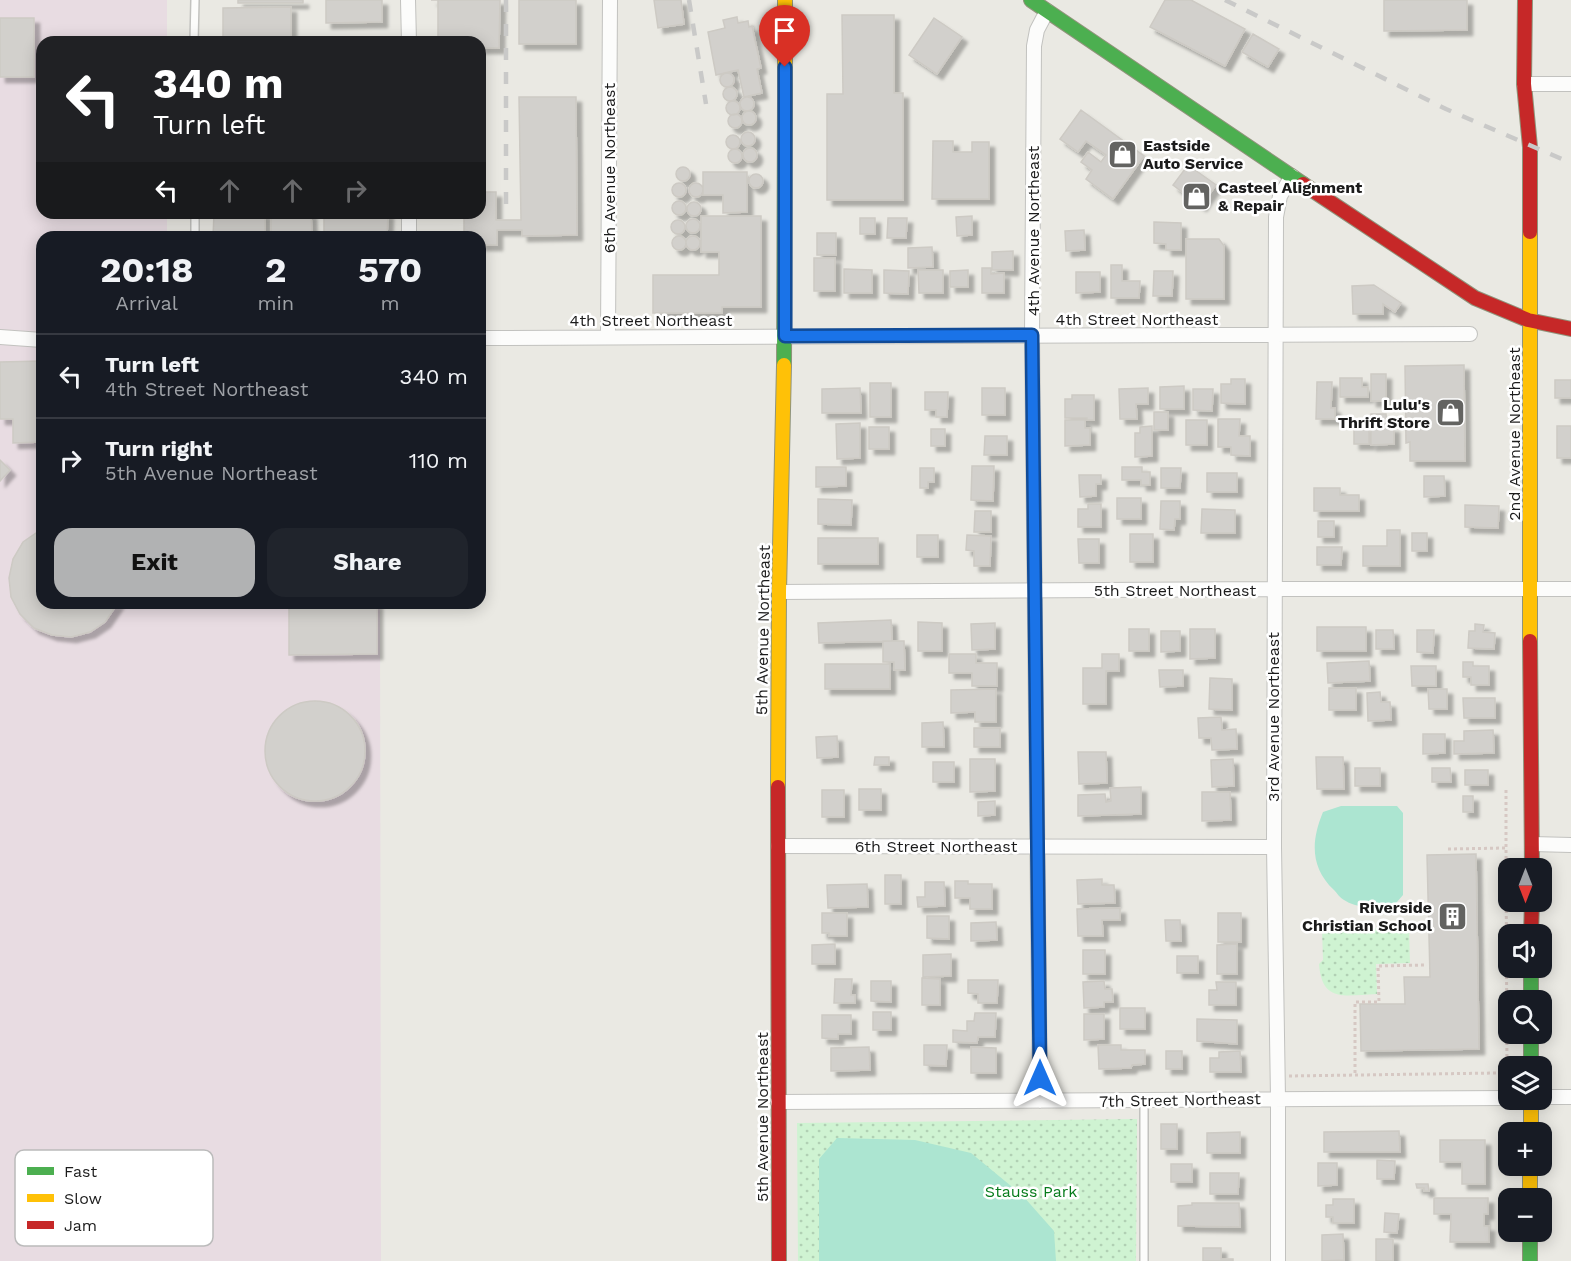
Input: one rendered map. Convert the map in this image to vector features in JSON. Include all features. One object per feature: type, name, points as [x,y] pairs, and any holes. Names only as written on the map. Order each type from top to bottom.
[{"type":"street","points":[[408,0],[408,36]]},
{"type":"street","name":"6th Avenue Northeast","points":[[608,336],[610,0]]},
{"type":"street","name":"5th Avenue Northeast","points":[[779,1261],[779,592],[785,336],[785,0]]},
{"type":"street","points":[[1031,0],[1462,291],[1506,315],[1531,323],[1571,329]]},
{"type":"street","name":"2nd Avenue Northeast","points":[[1525,0],[1524,84],[1530,147],[1532,858]]},
{"type":"street","name":"4th Avenue Northeast","points":[[1040,1101],[1032,335],[1034,46],[1036,30],[1047,11]]},
{"type":"street","points":[[1524,84],[1571,84]]},
{"type":"street","name":"3rd Avenue Northeast","points":[[1278,1261],[1273,589],[1277,211],[1280,196],[1292,176]]},
{"type":"street","name":"4th Street Northeast","points":[[486,338],[1470,334]]},
{"type":"street","points":[[0,337],[36,340]]},
{"type":"street","name":"5th Street Northeast","points":[[779,592],[1571,589]]},
{"type":"street","points":[[1532,844],[1571,844]]},
{"type":"street","name":"6th Street Northeast","points":[[778,846],[1274,847]]},
{"type":"street","points":[[1552,1097],[1571,1098]]},
{"type":"street","name":"7th Street Northeast","points":[[778,1102],[1498,1098]]},
{"type":"street","points":[[1530,1242],[1530,1261]]},
{"type":"lane","points":[[194,36],[195,0]]},
{"type":"lane","points":[[1144,1100],[1144,1261]]},
{"type":"path","points":[[1506,790],[1508,1056]]},
{"type":"path","points":[[1448,849],[1506,848]]},
{"type":"path","points":[[1355,1073],[1355,1002],[1379,1002],[1378,966],[1427,965]]},
{"type":"path","points":[[1277,1076],[1355,1073],[1498,1075]]},
{"type":"shaded area","points":[[0,0],[167,0],[167,36],[36,36],[36,219],[167,219],[167,231],[36,231],[36,609],[380,609],[381,1261],[0,1261]]},
{"type":"green space","points":[[1341,806],[1397,806],[1403,813],[1403,895],[1390,910],[1349,903],[1340,897],[1320,872],[1315,853],[1319,823],[1323,812]]},
{"type":"green space","points":[[1409,928],[1410,963],[1376,964],[1377,994],[1338,994],[1325,986],[1319,964],[1323,960],[1322,929]]},
{"type":"green space","name":"Stauss Park","points":[[1137,1119],[1136,1261],[798,1261],[797,1123]]},
{"type":"green space","points":[[837,1138],[915,1140],[971,1153],[1023,1196],[1054,1231],[1056,1261],[819,1261],[819,1159]]},
{"type":"building","points":[[238,0],[303,0],[303,3],[238,3]]},
{"type":"building","points":[[326,0],[382,0],[382,22],[326,23]]},
{"type":"building","points":[[438,0],[500,0],[499,48],[486,48],[486,36],[438,36]]},
{"type":"building","points":[[519,0],[576,0],[576,44],[519,44]]},
{"type":"building","points":[[654,0],[681,0],[684,24],[658,28]]},
{"type":"building","points":[[1165,0],[1191,0],[1245,29],[1225,66],[1150,27]]},
{"type":"building","points":[[1384,0],[1467,0],[1467,30],[1384,31]]},
{"type":"building","points":[[291,7],[291,36],[223,36],[223,8]]},
{"type":"building","points":[[842,15],[894,15],[894,93],[903,93],[903,200],[827,200],[827,94],[843,94]]},
{"type":"building","points":[[737,17],[738,23],[748,21],[749,27],[752,26],[761,68],[757,69],[762,93],[744,97],[738,70],[716,75],[708,32],[725,28],[723,20]]},
{"type":"building","points":[[0,18],[34,18],[34,77],[0,77]]},
{"type":"building","points":[[934,18],[962,37],[937,74],[909,55]]},
{"type":"building","points":[[1253,34],[1279,49],[1268,67],[1242,52]]},
{"type":"building","points":[[727,73],[732,75],[734,80],[732,85],[727,87],[722,85],[720,80],[722,75]]},
{"type":"building","points":[[730,87],[735,89],[737,94],[735,99],[730,101],[725,99],[723,94],[725,89]]},
{"type":"building","points":[[519,97],[576,97],[577,235],[522,236],[522,230],[497,230],[497,245],[486,245],[486,231],[464,231],[464,219],[486,219],[486,192],[496,192],[496,220],[521,220]]},
{"type":"building","points":[[747,97],[752,99],[754,104],[752,109],[747,111],[742,109],[740,104],[742,99]]},
{"type":"building","points":[[733,101],[738,103],[740,108],[738,113],[733,115],[728,113],[726,108],[728,103]]},
{"type":"building","name":"Eastside Auto Service","points":[[1081,110],[1144,156],[1113,199],[1086,179],[1092,170],[1081,162],[1088,152],[1101,162],[1106,155],[1086,141],[1078,152],[1060,139]]},
{"type":"building","points":[[749,111],[754,113],[756,118],[754,123],[749,125],[744,123],[742,118],[744,113]]},
{"type":"building","points":[[735,114],[740,116],[742,121],[740,126],[735,128],[730,126],[728,121],[730,116]]},
{"type":"building","points":[[748,132],[753,134],[755,139],[753,144],[748,146],[743,144],[741,139],[743,134]]},
{"type":"building","points":[[733,135],[738,137],[740,142],[738,147],[733,149],[728,147],[726,142],[728,137]]},
{"type":"building","points":[[933,141],[953,141],[953,152],[972,152],[972,142],[989,142],[989,199],[932,199]]},
{"type":"building","points":[[750,148],[755,150],[757,155],[755,160],[750,162],[745,160],[743,155],[745,150]]},
{"type":"building","points":[[735,149],[740,151],[742,156],[740,161],[735,163],[730,161],[728,156],[730,151]]},
{"type":"building","name":"Casteel Alignment & Repair","points":[[1188,165],[1216,185],[1201,206],[1173,185]]},
{"type":"building","points":[[683,167],[688,169],[690,174],[688,179],[683,181],[678,179],[676,174],[678,169]]},
{"type":"building","points":[[703,172],[747,172],[747,212],[723,213],[723,195],[703,195]]},
{"type":"building","points":[[756,174],[761,176],[763,181],[761,186],[756,188],[751,186],[749,181],[751,176]]},
{"type":"building","points":[[679,183],[684,185],[686,190],[684,195],[679,197],[674,195],[672,190],[674,185]]},
{"type":"building","points":[[696,183],[701,185],[703,190],[701,195],[696,197],[691,195],[689,190],[691,185]]},
{"type":"building","points":[[679,201],[684,203],[686,208],[684,213],[679,215],[674,213],[672,208],[674,203]]},
{"type":"building","points":[[694,202],[699,204],[701,209],[699,214],[694,216],[689,214],[687,209],[689,204]]},
{"type":"building","points":[[701,216],[761,216],[761,307],[722,307],[722,313],[653,313],[653,275],[719,275],[719,252],[701,252]]},
{"type":"building","points":[[972,216],[972,235],[957,236],[956,217]]},
{"type":"building","points":[[860,218],[875,218],[875,234],[860,234]]},
{"type":"building","points":[[888,218],[907,218],[906,238],[887,238]]},
{"type":"building","points":[[214,219],[265,219],[265,231],[213,231]]},
{"type":"building","points":[[271,219],[311,219],[312,231],[271,231]]},
{"type":"building","points":[[324,219],[388,219],[387,231],[324,231]]},
{"type":"building","points":[[693,219],[698,221],[700,226],[698,231],[693,233],[688,231],[686,226],[688,221]]},
{"type":"building","points":[[678,220],[683,222],[685,227],[683,232],[678,234],[673,232],[671,227],[673,222]]},
{"type":"building","points":[[1154,222],[1181,223],[1181,250],[1166,250],[1166,244],[1154,243]]},
{"type":"building","points":[[1084,230],[1085,250],[1066,251],[1065,231]]},
{"type":"building","points":[[817,233],[836,233],[836,255],[817,255]]},
{"type":"building","points":[[679,236],[684,238],[686,243],[684,248],[679,250],[674,248],[672,243],[674,238]]},
{"type":"building","points":[[693,236],[698,238],[700,243],[698,248],[693,250],[688,248],[686,243],[688,238]]},
{"type":"building","points":[[1186,239],[1219,239],[1224,246],[1224,299],[1186,299]]},
{"type":"building","points":[[932,247],[933,267],[908,268],[908,248]]},
{"type":"building","points":[[1013,251],[1013,270],[992,270],[992,252]]},
{"type":"building","points":[[814,258],[835,258],[835,291],[814,291]]},
{"type":"building","points":[[1111,265],[1122,265],[1122,281],[1140,281],[1139,298],[1111,298]]},
{"type":"building","points":[[982,268],[991,268],[991,274],[1004,273],[1004,293],[982,293]]},
{"type":"building","points":[[844,269],[872,270],[872,293],[844,293]]},
{"type":"building","points":[[884,270],[909,271],[908,294],[884,293]]},
{"type":"building","points":[[918,270],[943,270],[943,293],[919,293]]},
{"type":"building","points":[[968,270],[968,287],[950,287],[950,271]]},
{"type":"building","points":[[1154,271],[1173,271],[1172,296],[1153,296]]},
{"type":"building","points":[[1076,272],[1100,272],[1100,292],[1076,293]]},
{"type":"building","points":[[1374,285],[1401,303],[1395,312],[1383,304],[1383,314],[1353,314],[1352,286]]},
{"type":"building","points":[[36,361],[36,442],[13,443],[13,419],[0,419],[0,362]]},
{"type":"building","points":[[1464,365],[1465,461],[1410,461],[1410,442],[1406,443],[1405,366]]},
{"type":"building","points":[[1371,374],[1386,374],[1386,401],[1371,401]]},
{"type":"building","points":[[1340,378],[1362,378],[1362,387],[1368,387],[1368,397],[1340,397]]},
{"type":"building","points":[[1231,379],[1245,379],[1245,404],[1221,403],[1221,384],[1231,384]]},
{"type":"building","points":[[1555,380],[1571,380],[1571,398],[1555,398]]},
{"type":"building","points":[[1317,382],[1332,382],[1331,408],[1335,408],[1335,419],[1316,419]]},
{"type":"building","points":[[870,383],[891,383],[891,417],[870,417]]},
{"type":"building","points":[[1184,386],[1184,409],[1160,409],[1160,387]]},
{"type":"building","points":[[860,388],[861,413],[822,413],[822,389]]},
{"type":"building","points":[[982,388],[1005,388],[1005,415],[982,415]]},
{"type":"building","points":[[1148,388],[1148,404],[1136,404],[1137,419],[1120,419],[1119,389]]},
{"type":"building","points":[[1193,389],[1213,389],[1212,411],[1193,410]]},
{"type":"building","points":[[925,392],[948,392],[947,417],[936,417],[936,410],[925,410]]},
{"type":"building","points":[[1072,395],[1094,395],[1094,420],[1065,418],[1065,399],[1072,399]]},
{"type":"building","points":[[1154,412],[1168,412],[1168,430],[1154,430]]},
{"type":"building","points":[[1371,414],[1386,414],[1387,427],[1394,427],[1394,444],[1371,445]]},
{"type":"building","points":[[1218,419],[1240,419],[1239,436],[1250,436],[1250,456],[1231,455],[1231,447],[1218,447]]},
{"type":"building","points":[[1065,420],[1085,420],[1085,428],[1090,428],[1090,445],[1065,446]]},
{"type":"building","points":[[1186,420],[1207,420],[1207,445],[1186,445]]},
{"type":"building","points":[[860,423],[860,458],[837,459],[836,424]]},
{"type":"building","points":[[1152,426],[1152,456],[1135,457],[1135,433],[1140,433],[1140,427]]},
{"type":"building","points":[[1354,426],[1369,426],[1369,444],[1354,444]]},
{"type":"building","points":[[1557,426],[1571,426],[1571,458],[1557,458]]},
{"type":"building","points":[[869,427],[889,427],[889,449],[869,449]]},
{"type":"building","points":[[931,429],[945,429],[945,446],[931,446]]},
{"type":"building","points":[[985,436],[1007,436],[1007,455],[984,455]]},
{"type":"building","points":[[0,460],[10,470],[0,481]]},
{"type":"building","points":[[972,466],[994,466],[993,501],[971,500]]},
{"type":"building","points":[[816,467],[846,467],[846,486],[816,487]]},
{"type":"building","points":[[1122,467],[1142,467],[1142,472],[1150,472],[1150,485],[1141,485],[1141,480],[1122,480]]},
{"type":"building","points":[[920,468],[934,468],[934,482],[928,482],[928,488],[920,488]]},
{"type":"building","points":[[1161,468],[1181,468],[1180,488],[1161,488]]},
{"type":"building","points":[[1207,473],[1237,473],[1237,492],[1207,492]]},
{"type":"building","points":[[1079,475],[1101,475],[1101,484],[1096,484],[1096,496],[1080,497]]},
{"type":"building","points":[[1424,476],[1444,476],[1445,496],[1424,497]]},
{"type":"building","points":[[1314,488],[1340,488],[1340,495],[1359,495],[1359,511],[1314,511]]},
{"type":"building","points":[[1117,498],[1141,498],[1141,519],[1117,519]]},
{"type":"building","points":[[818,499],[852,500],[851,525],[818,524]]},
{"type":"building","points":[[1161,501],[1180,501],[1180,519],[1175,519],[1174,530],[1160,529]]},
{"type":"building","points":[[1088,504],[1101,504],[1101,527],[1078,527],[1078,509],[1088,509]]},
{"type":"building","points":[[1465,505],[1499,506],[1498,528],[1465,527]]},
{"type":"building","points":[[1202,509],[1235,510],[1235,533],[1201,533]]},
{"type":"building","points":[[975,511],[991,511],[991,532],[974,532]]},
{"type":"building","points":[[1318,521],[1334,521],[1334,537],[1318,537]]},
{"type":"building","points":[[1387,530],[1400,530],[1400,566],[1363,566],[1363,546],[1387,546]]},
{"type":"building","points":[[36,533],[36,609],[114,609],[105,622],[90,632],[71,637],[52,635],[34,628],[20,614],[11,597],[9,578],[13,559],[23,542]]},
{"type":"building","points":[[1412,533],[1427,533],[1427,551],[1412,551]]},
{"type":"building","points":[[1130,534],[1153,534],[1153,562],[1130,562]]},
{"type":"building","points":[[917,535],[938,535],[938,557],[917,557]]},
{"type":"building","points":[[967,535],[991,536],[990,566],[974,566],[974,551],[966,550]]},
{"type":"building","points":[[818,538],[878,538],[878,564],[818,564]]},
{"type":"building","points":[[1078,539],[1099,539],[1099,563],[1079,563]]},
{"type":"building","points":[[1317,547],[1342,547],[1341,565],[1317,565]]},
{"type":"building","points":[[289,609],[377,609],[377,654],[289,655]]},
{"type":"building","points":[[891,620],[892,641],[819,643],[818,623]]},
{"type":"building","points":[[918,622],[942,623],[942,651],[918,651]]},
{"type":"building","points":[[995,623],[995,649],[972,650],[971,624]]},
{"type":"building","points":[[1475,624],[1484,625],[1483,632],[1495,633],[1494,649],[1468,648],[1469,631],[1475,631]]},
{"type":"building","points":[[1317,627],[1366,627],[1366,651],[1317,651]]},
{"type":"building","points":[[1129,629],[1149,629],[1149,651],[1129,651]]},
{"type":"building","points":[[1190,629],[1215,629],[1215,658],[1190,659]]},
{"type":"building","points":[[1376,630],[1393,630],[1394,649],[1376,649]]},
{"type":"building","points":[[1417,630],[1434,630],[1433,653],[1417,652]]},
{"type":"building","points":[[1161,631],[1180,631],[1180,651],[1161,652]]},
{"type":"building","points":[[883,641],[904,641],[905,670],[894,670],[894,662],[883,662]]},
{"type":"building","points":[[949,654],[976,654],[976,663],[997,663],[997,686],[972,686],[972,673],[949,673]]},
{"type":"building","points":[[1102,654],[1119,654],[1119,671],[1106,671],[1106,704],[1083,704],[1083,668],[1102,668]]},
{"type":"building","points":[[1369,661],[1370,681],[1328,683],[1327,663]]},
{"type":"building","points":[[1463,662],[1473,662],[1473,666],[1489,666],[1489,685],[1471,685],[1471,677],[1463,677]]},
{"type":"building","points":[[825,664],[890,664],[890,689],[825,689]]},
{"type":"building","points":[[1411,666],[1436,666],[1436,686],[1412,686]]},
{"type":"building","points":[[1159,670],[1183,670],[1183,686],[1160,687]]},
{"type":"building","points":[[1210,678],[1232,679],[1232,710],[1209,709]]},
{"type":"building","points":[[1329,688],[1356,688],[1356,710],[1329,710]]},
{"type":"building","points":[[996,689],[996,722],[975,722],[975,712],[951,713],[951,690]]},
{"type":"building","points":[[1428,689],[1447,689],[1447,709],[1429,709]]},
{"type":"building","points":[[1380,692],[1381,702],[1390,702],[1391,720],[1368,721],[1367,693]]},
{"type":"building","points":[[1463,698],[1495,698],[1495,718],[1464,718]]},
{"type":"building","points":[[315,701],[334,704],[351,715],[362,732],[365,751],[362,770],[351,787],[334,798],[315,801],[296,798],[279,787],[268,770],[265,751],[268,732],[279,715],[296,704]]},
{"type":"building","points":[[1221,717],[1222,730],[1236,729],[1237,749],[1212,750],[1211,738],[1199,738],[1198,718]]},
{"type":"building","points":[[943,722],[944,747],[922,747],[922,723]]},
{"type":"building","points":[[974,728],[1000,728],[1000,747],[974,747]]},
{"type":"building","points":[[1493,730],[1494,753],[1454,754],[1454,741],[1464,741],[1464,731]]},
{"type":"building","points":[[1423,734],[1445,734],[1445,753],[1423,754]]},
{"type":"building","points":[[837,736],[838,757],[817,758],[816,737]]},
{"type":"building","points":[[1078,752],[1106,752],[1107,783],[1079,784]]},
{"type":"building","points":[[875,757],[889,757],[889,765],[874,765]]},
{"type":"building","points":[[1316,757],[1343,757],[1344,789],[1317,789]]},
{"type":"building","points":[[970,759],[995,759],[995,791],[970,792]]},
{"type":"building","points":[[1233,759],[1234,786],[1212,787],[1211,760]]},
{"type":"building","points":[[933,762],[954,762],[954,782],[933,782]]},
{"type":"building","points":[[1355,768],[1380,768],[1380,786],[1355,786]]},
{"type":"building","points":[[1432,768],[1450,768],[1451,782],[1432,782]]},
{"type":"building","points":[[1465,770],[1488,770],[1488,785],[1465,785]]},
{"type":"building","points":[[1141,787],[1141,814],[1078,816],[1078,795],[1105,794],[1106,802],[1111,801],[1110,788]]},
{"type":"building","points":[[859,789],[881,789],[881,810],[859,810]]},
{"type":"building","points":[[822,790],[844,790],[844,817],[822,817]]},
{"type":"building","points":[[1202,792],[1230,792],[1231,820],[1202,821]]},
{"type":"building","points":[[1463,796],[1473,796],[1473,812],[1463,812]]},
{"type":"building","points":[[995,801],[995,815],[978,816],[978,802]]},
{"type":"building","name":"Riverside Christian School","points":[[1476,854],[1479,1049],[1361,1051],[1360,1004],[1405,1004],[1404,977],[1430,977],[1427,855]]},
{"type":"building","points":[[885,875],[901,875],[901,904],[885,904]]},
{"type":"building","points":[[1102,879],[1102,885],[1114,885],[1115,903],[1078,904],[1077,880]]},
{"type":"building","points":[[955,881],[968,881],[968,884],[992,884],[992,909],[970,909],[970,898],[955,898]]},
{"type":"building","points":[[925,882],[944,882],[945,906],[918,907],[917,897],[925,897]]},
{"type":"building","points":[[867,884],[868,907],[828,908],[827,885]]},
{"type":"building","points":[[1120,908],[1120,920],[1102,920],[1103,936],[1078,936],[1077,909]]},
{"type":"building","points":[[822,913],[847,913],[847,936],[829,936],[829,933],[822,933]]},
{"type":"building","points":[[1218,913],[1241,913],[1241,942],[1218,942]]},
{"type":"building","points":[[927,916],[949,916],[949,939],[927,938]]},
{"type":"building","points":[[1165,920],[1180,920],[1181,941],[1166,941]]},
{"type":"building","points":[[996,922],[997,940],[971,941],[971,923]]},
{"type":"building","points":[[835,944],[835,964],[812,964],[812,945]]},
{"type":"building","points":[[1237,944],[1237,974],[1217,974],[1217,945]]},
{"type":"building","points":[[1083,950],[1105,950],[1105,974],[1083,974]]},
{"type":"building","points":[[951,954],[951,976],[923,977],[923,955]]},
{"type":"building","points":[[1177,956],[1198,956],[1198,973],[1177,973]]},
{"type":"building","points":[[922,978],[940,979],[940,1005],[922,1005]]},
{"type":"building","points":[[835,979],[852,979],[851,995],[855,995],[855,1003],[834,1003]]},
{"type":"building","points":[[968,980],[998,980],[997,1003],[978,1003],[978,994],[968,993]]},
{"type":"building","points":[[871,981],[891,981],[891,1002],[871,1001]]},
{"type":"building","points":[[1104,981],[1105,989],[1112,989],[1113,1002],[1104,1002],[1104,1007],[1084,1008],[1083,982]]},
{"type":"building","points":[[1216,982],[1236,982],[1236,1005],[1209,1005],[1209,990],[1217,990]]},
{"type":"building","points":[[1120,1008],[1145,1008],[1145,1029],[1120,1029]]},
{"type":"building","points":[[873,1012],[891,1012],[891,1030],[873,1030]]},
{"type":"building","points":[[975,1013],[996,1013],[995,1037],[978,1037],[977,1043],[953,1042],[953,1030],[967,1031],[967,1021],[974,1021]]},
{"type":"building","points":[[1084,1014],[1104,1014],[1104,1039],[1084,1040]]},
{"type":"building","points":[[822,1015],[851,1015],[851,1034],[838,1034],[838,1039],[822,1038]]},
{"type":"building","points":[[1197,1019],[1237,1020],[1237,1044],[1197,1041]]},
{"type":"building","points":[[924,1045],[947,1045],[946,1066],[924,1065]]},
{"type":"building","points":[[1098,1045],[1121,1045],[1121,1050],[1145,1050],[1145,1064],[1132,1065],[1131,1068],[1099,1069]]},
{"type":"building","points":[[869,1047],[870,1070],[831,1071],[831,1048]]},
{"type":"building","points":[[971,1047],[996,1048],[996,1073],[971,1073]]},
{"type":"building","points":[[1166,1051],[1182,1051],[1182,1069],[1166,1069]]},
{"type":"building","points":[[1240,1051],[1241,1072],[1210,1072],[1210,1058],[1219,1058],[1219,1052]]},
{"type":"building","points":[[1161,1124],[1177,1124],[1177,1149],[1161,1149]]},
{"type":"building","points":[[1399,1131],[1400,1152],[1324,1152],[1324,1132]]},
{"type":"building","points":[[1240,1132],[1240,1153],[1207,1153],[1207,1133]]},
{"type":"building","points":[[1440,1140],[1485,1140],[1485,1184],[1462,1184],[1462,1162],[1440,1162]]},
{"type":"building","points":[[1377,1160],[1395,1161],[1394,1179],[1377,1179]]},
{"type":"building","points":[[1318,1163],[1337,1163],[1337,1185],[1318,1186]]},
{"type":"building","points":[[1171,1164],[1192,1164],[1192,1182],[1171,1182]]},
{"type":"building","points":[[1210,1173],[1239,1173],[1238,1194],[1210,1194]]},
{"type":"building","points":[[1416,1184],[1428,1184],[1429,1191],[1417,1188]]},
{"type":"building","points":[[1434,1198],[1488,1198],[1488,1214],[1484,1214],[1484,1226],[1489,1226],[1489,1242],[1450,1242],[1451,1214],[1434,1214]]},
{"type":"building","points":[[1333,1199],[1354,1199],[1354,1223],[1333,1223],[1333,1217],[1326,1217],[1326,1205],[1333,1205]]},
{"type":"building","points":[[1192,1203],[1239,1203],[1240,1227],[1178,1226],[1178,1206],[1192,1205]]},
{"type":"building","points":[[1385,1213],[1399,1214],[1397,1233],[1384,1232]]},
{"type":"building","points":[[1343,1234],[1344,1260],[1322,1261],[1322,1235]]},
{"type":"building","points":[[1376,1239],[1393,1239],[1393,1261],[1376,1261]]},
{"type":"building","points":[[1203,1248],[1221,1248],[1221,1259],[1233,1259],[1233,1261],[1203,1261]]},
{"type":"railway","points":[[506,0],[506,216]]},
{"type":"railway","points":[[689,0],[706,104]]},
{"type":"railway","points":[[1225,0],[1446,109],[1571,163]]},
{"type":"traffic: fast","points":[[1031,0],[1303,184]]},
{"type":"traffic: fast","points":[[784,365],[785,101]]},
{"type":"traffic: fast","points":[[1531,978],[1531,990]]},
{"type":"traffic: fast","points":[[1531,1044],[1531,1056]]},
{"type":"traffic: fast","points":[[1530,1242],[1530,1261]]},
{"type":"traffic: slow","points":[[785,0],[785,101]]},
{"type":"traffic: slow","points":[[1530,232],[1530,641]]},
{"type":"traffic: slow","points":[[778,787],[784,365]]},
{"type":"traffic: slow","points":[[1531,1110],[1531,1122]]},
{"type":"traffic: slow","points":[[1530,1176],[1530,1188]]},
{"type":"traffic: jam","points":[[1525,0],[1524,84],[1530,147],[1530,232]]},
{"type":"traffic: jam","points":[[1303,184],[1475,298],[1528,320],[1571,329]]},
{"type":"traffic: jam","points":[[1530,641],[1532,858]]},
{"type":"traffic: jam","points":[[778,787],[779,1261]]},
{"type":"traffic: jam","points":[[1531,924],[1532,912]]},
{"type":"place","name":"Eastside Auto Service","points":[[1122,154]]},
{"type":"place","name":"Casteel Alignment & Repair","points":[[1197,196]]},
{"type":"place","name":"Lulu's Thrift Store","points":[[1451,413]]},
{"type":"place","name":"Riverside Christian School","points":[[1453,916]]},
{"type":"route","points":[[785,67],[785,336],[1032,335],[1040,1078]]}]
